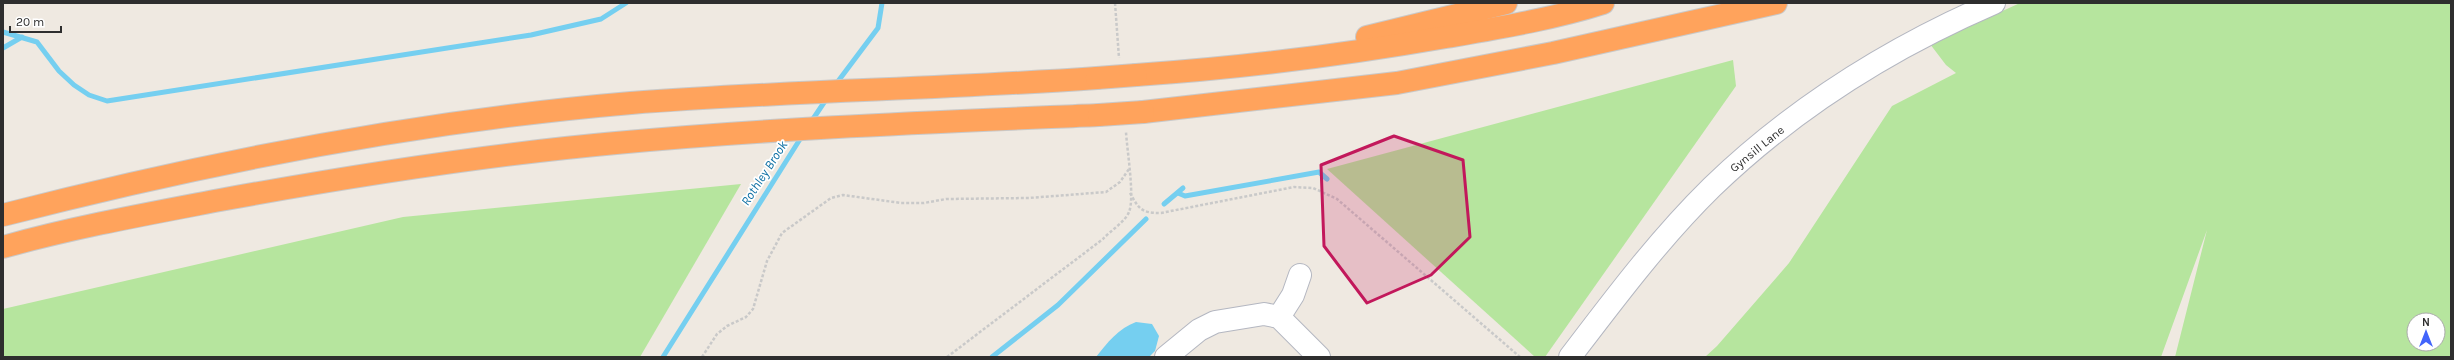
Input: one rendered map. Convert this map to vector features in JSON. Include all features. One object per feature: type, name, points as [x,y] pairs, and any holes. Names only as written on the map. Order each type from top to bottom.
[{"type":"highway","points":[[1181,72],[1363,38],[1506,3]]},
{"type":"highway","points":[[3,215],[91,192],[237,160],[426,127],[630,104],[862,89],[1097,78],[1286,62],[1368,51],[1490,29],[1603,3]]},
{"type":"highway","points":[[1636,33],[1727,3]]},
{"type":"highway","points":[[3,247],[72,228],[316,182],[467,159],[616,143],[778,131],[1143,112],[1397,83],[1553,53],[1636,33],[1776,3]]},
{"type":"highway","points":[[3,261],[184,217],[316,182]]},
{"type":"street","name":"Gynsill Lane","points":[[1570,357],[1622,288],[1676,225],[1746,156],[1822,97],[1884,56],[1951,22],[1994,3]]},
{"type":"street","points":[[1279,317],[1296,285]]},
{"type":"street","points":[[1166,357],[1198,330],[1222,320],[1264,314],[1279,317],[1319,357]]},
{"type":"path","points":[[1115,3],[1120,60]]},
{"type":"path","points":[[947,357],[1103,239],[1129,212],[1130,193],[1126,130]]},
{"type":"path","points":[[702,357],[717,334],[727,326],[746,317],[753,309],[767,261],[782,233],[831,198],[843,194],[901,203],[924,203],[946,199],[1029,198],[1106,192],[1120,182],[1129,170]]},
{"type":"path","points":[[1130,193],[1138,207],[1147,213],[1160,213],[1294,187],[1313,188],[1337,199],[1520,357]]},
{"type":"highlighted area","points":[[1394,136],[1463,160],[1470,237],[1431,275],[1367,303],[1324,246],[1321,165]]},
{"type":"green space","points":[[2020,3],[2451,3],[2451,357],[2175,357],[2207,230],[2161,357],[1705,357],[1717,346],[1789,263],[1892,106],[1956,73],[1946,65],[1930,44]]},
{"type":"green space","points":[[1733,60],[1736,86],[1545,357],[1535,357],[1327,169]]},
{"type":"green space","points":[[741,184],[640,357],[3,357],[3,309],[403,217]]},
{"type":"water","points":[[1136,322],[1152,324],[1159,336],[1155,351],[1149,357],[1096,357],[1109,341],[1119,332]]},
{"type":"waterway","points":[[3,32],[37,42],[59,71],[74,85],[89,95],[107,101],[531,35],[601,19],[626,3]]},
{"type":"waterway","name":"Rothley Brook","points":[[836,84],[878,28],[882,3]]},
{"type":"waterway","points":[[3,48],[22,37]]},
{"type":"waterway","name":"Rothley Brook","points":[[811,122],[827,98]]},
{"type":"waterway","name":"Rothley Brook","points":[[663,357],[802,136]]},
{"type":"waterway","points":[[1178,193],[1185,196],[1319,172],[1327,179]]},
{"type":"waterway","points":[[1164,204],[1183,188]]},
{"type":"waterway","points":[[992,357],[1058,305],[1146,219]]}]
